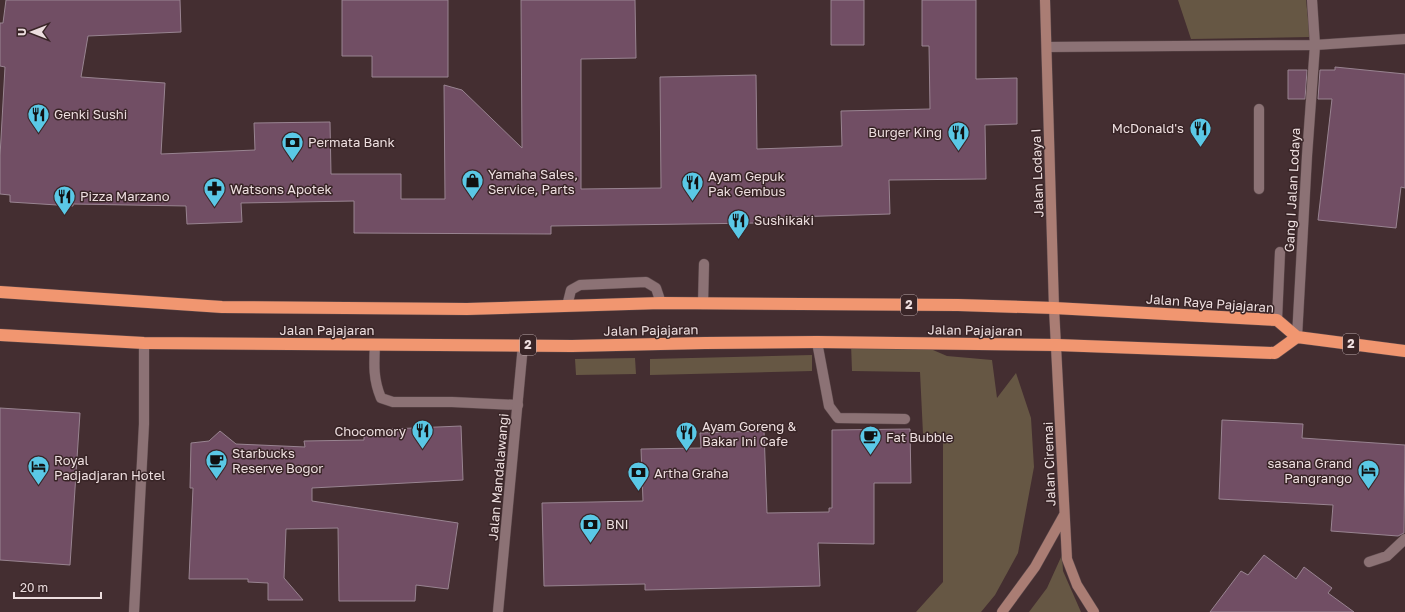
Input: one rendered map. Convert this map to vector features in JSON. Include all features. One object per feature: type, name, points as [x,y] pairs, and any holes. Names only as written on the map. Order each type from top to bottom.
[{"type":"highway","name":"Jalan Pajajaran","points":[[0,292],[222,306],[467,309],[661,303],[950,305],[1054,308]]},
{"type":"highway","name":"Jalan Raya Pajajaran","points":[[1054,308],[1277,320],[1297,337]]},
{"type":"highway","name":"Jalan Pajajaran","points":[[0,336],[144,343],[572,346],[817,342],[1057,345],[1276,353],[1297,337]]},
{"type":"highway","name":"2","points":[[1297,337],[1405,351]]},
{"type":"street","name":"Jalan Lodaya I","points":[[1044,0],[1047,47],[1048,150],[1054,308],[1057,345]]},
{"type":"street","name":"Gang I Jalan Lodaya","points":[[1297,337],[1315,45],[1312,0]]},
{"type":"street","points":[[1047,47],[1315,45],[1405,39]]},
{"type":"street","points":[[1259,109],[1259,189]]},
{"type":"street","points":[[1277,320],[1280,252]]},
{"type":"street","points":[[703,304],[704,264]]},
{"type":"street","points":[[567,306],[571,290],[580,285],[646,282],[656,288],[661,303]]},
{"type":"street","points":[[817,342],[829,406],[838,418],[905,419]]},
{"type":"street","points":[[134,612],[144,424],[144,343]]},
{"type":"street","points":[[375,344],[374,372],[376,386],[381,398],[393,402],[452,402],[518,405]]},
{"type":"street","name":"Jalan Mandalawangi","points":[[498,612],[523,345]]},
{"type":"street","name":"Jalan Ciremai","points":[[1002,612],[1035,567],[1064,515],[1057,345]]},
{"type":"street","points":[[1064,515],[1067,559],[1077,585],[1094,612]]},
{"type":"street","points":[[1369,562],[1387,556],[1405,539]]},
{"type":"shaded area","points":[[1178,0],[1306,0],[1310,37],[1191,39]]},
{"type":"shaded area","points":[[851,344],[933,350],[947,356],[992,360],[997,398],[1016,373],[1031,418],[1034,467],[1018,553],[995,595],[981,612],[916,612],[943,582],[943,435],[923,434],[920,372],[852,371]]},
{"type":"shaded area","points":[[812,355],[812,371],[650,375],[650,359]]},
{"type":"shaded area","points":[[635,358],[636,374],[576,375],[575,359]]},
{"type":"shaded area","points":[[1062,555],[1063,571],[1081,612],[1029,612],[1047,588]]},
{"type":"building","points":[[6,0],[180,0],[181,32],[88,36],[81,77],[165,83],[161,154],[255,150],[254,123],[330,122],[331,174],[401,174],[401,199],[445,199],[444,85],[462,90],[522,148],[521,0],[635,0],[636,58],[581,59],[581,189],[661,188],[660,77],[756,75],[757,149],[842,146],[841,111],[930,109],[929,46],[922,46],[922,0],[976,0],[976,79],[1017,78],[1017,124],[985,125],[986,179],[889,180],[890,214],[758,218],[758,223],[551,226],[551,234],[354,233],[354,201],[241,203],[242,222],[187,224],[186,206],[73,204],[73,206],[10,202],[10,195],[0,194],[0,156],[5,67],[0,66],[0,23],[3,23]]},
{"type":"building","points":[[342,0],[448,0],[448,77],[372,77],[372,56],[342,56]]},
{"type":"building","points":[[831,0],[864,0],[864,45],[831,45]]},
{"type":"building","points":[[1335,67],[1405,74],[1405,188],[1401,187],[1396,228],[1318,220],[1332,99],[1318,99],[1320,70],[1335,70]]},
{"type":"building","points":[[1288,70],[1307,70],[1305,99],[1288,99]]},
{"type":"building","name":"Royal Padjadjaran Hotel","points":[[0,408],[80,413],[70,565],[0,560]]},
{"type":"building","points":[[1222,420],[1303,424],[1302,438],[1405,445],[1404,533],[1398,536],[1331,531],[1333,505],[1219,499]]},
{"type":"building","points":[[461,426],[463,480],[312,488],[312,501],[458,523],[448,589],[416,585],[415,601],[339,601],[338,528],[286,529],[284,578],[303,600],[268,600],[268,583],[248,582],[248,579],[189,579],[193,488],[190,488],[191,443],[209,441],[220,431],[236,444],[305,447],[304,441],[364,440],[364,433],[390,433],[390,429]]},
{"type":"building","points":[[910,429],[911,483],[874,483],[874,544],[818,543],[820,586],[645,590],[645,584],[544,586],[542,503],[643,501],[641,449],[701,448],[700,433],[764,431],[767,513],[829,512],[829,508],[832,508],[832,430]]},
{"type":"building","points":[[1264,555],[1296,579],[1304,567],[1332,588],[1328,593],[1354,612],[1210,612],[1241,571],[1248,575]]},
{"type":"place","name":"Genki Sushi","points":[[39,134]]},
{"type":"place","name":"McDonald's","points":[[1200,148]]},
{"type":"place","name":"Burger King","points":[[958,152]]},
{"type":"place","name":"Permata Bank","points":[[293,162]]},
{"type":"place","name":"Yamaha Sales, Service, Parts","points":[[473,200]]},
{"type":"place","name":"Ayam Gepuk Pak Gembus","points":[[693,202]]},
{"type":"place","name":"Watsons Apotek","points":[[215,208]]},
{"type":"place","name":"Pizza Marzano","points":[[64,216]]},
{"type":"place","name":"Sushikaki","points":[[738,240]]},
{"type":"place","name":"Chocomory","points":[[422,450]]},
{"type":"place","name":"Ayam Goreng & Bakar Ini Cafe","points":[[687,452]]},
{"type":"place","name":"Fat Bubble","points":[[870,456]]},
{"type":"place","name":"Starbucks Reserve Bogor","points":[[216,480]]},
{"type":"place","name":"Royal Padjadjaran Hotel","points":[[38,486]]},
{"type":"place","name":"sasana Grand Pangrango","points":[[1368,490]]},
{"type":"place","name":"Artha Graha","points":[[638,492]]},
{"type":"place","name":"BNI","points":[[590,544]]}]
